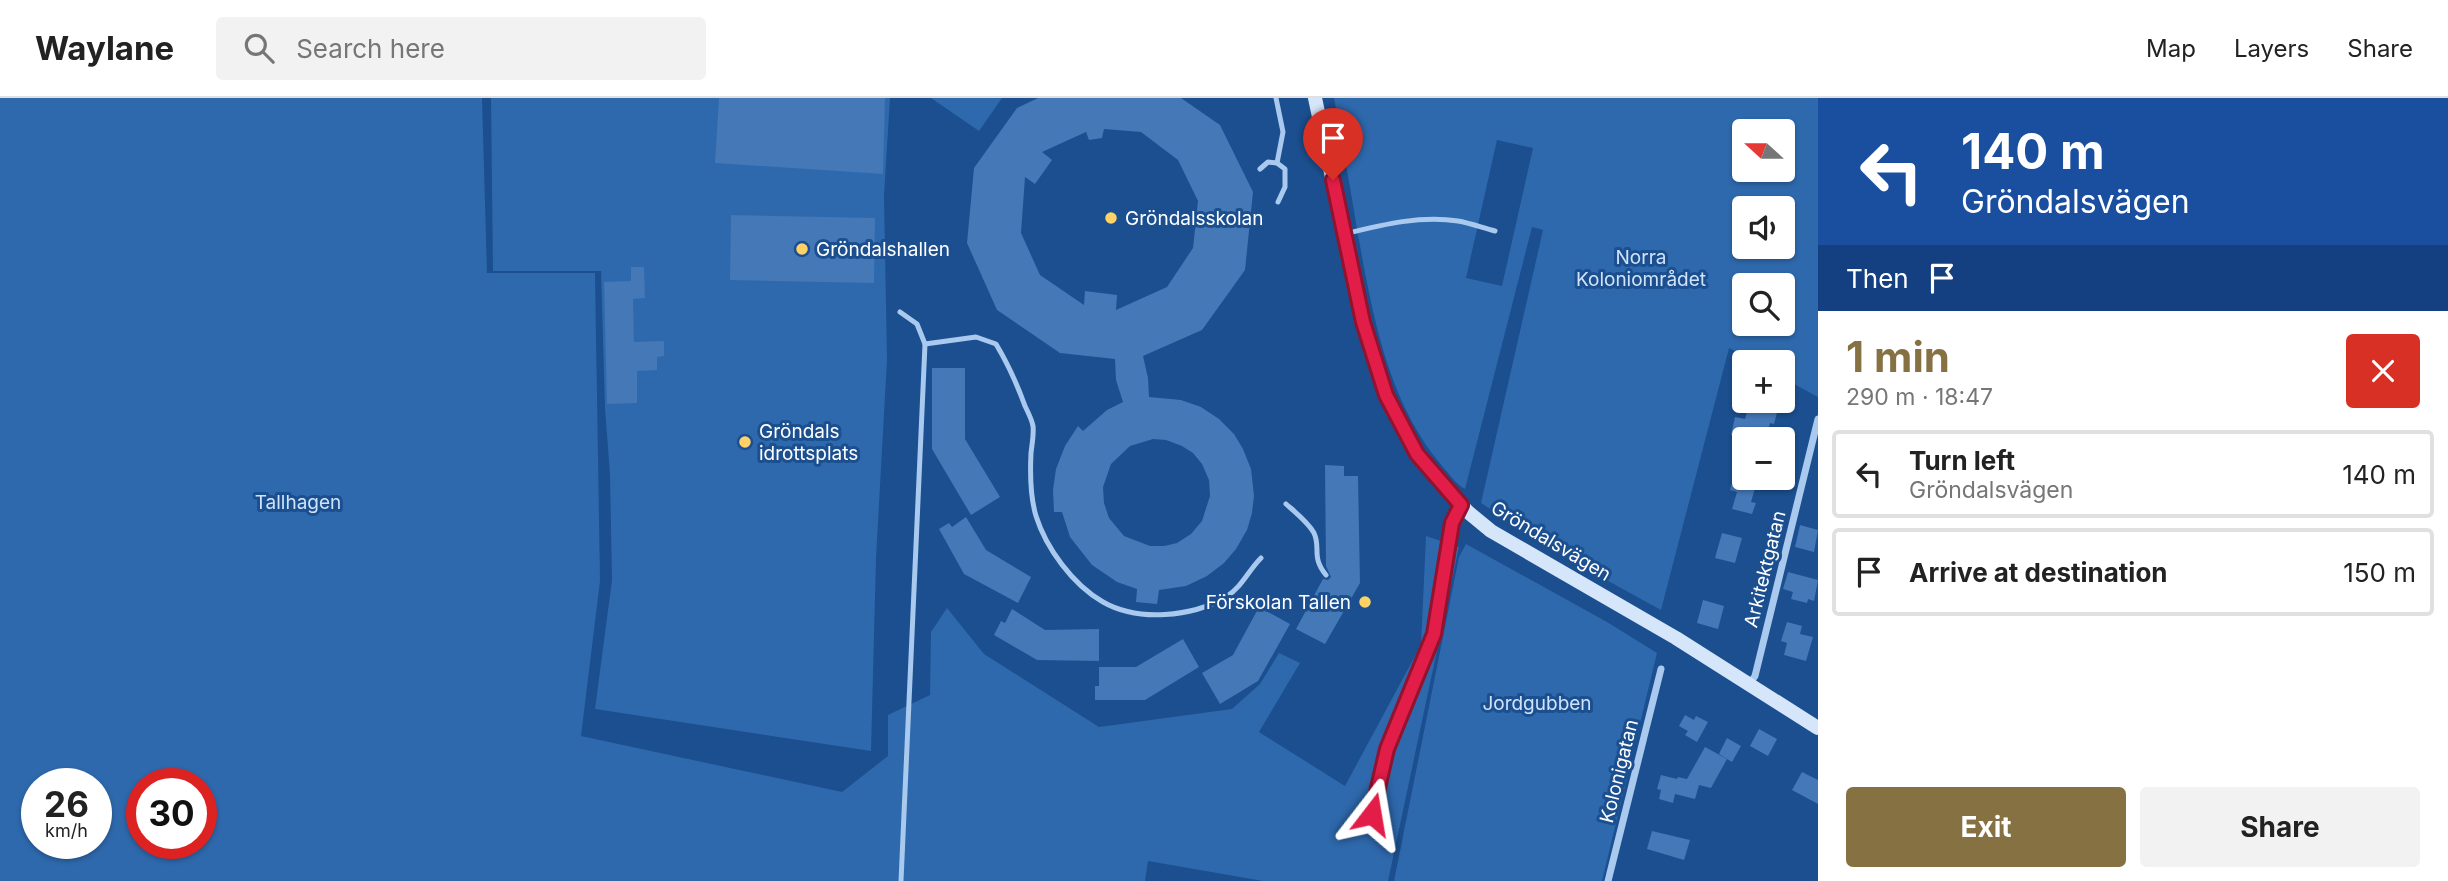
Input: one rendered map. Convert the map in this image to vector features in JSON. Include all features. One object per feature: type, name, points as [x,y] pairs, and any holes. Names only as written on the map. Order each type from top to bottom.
[{"type":"street","name":"Gröndalsvägen","points":[[1315,98],[1363,322],[1386,395],[1417,454],[1461,505],[1491,531],[1750,683],[1818,728]]},
{"type":"street","name":"Arkitektgatan","points":[[1750,683],[1755,676],[1818,419]]},
{"type":"street","points":[[1372,814],[1387,749],[1434,634],[1452,523],[1461,505]]},
{"type":"street","name":"Kolonigatan","points":[[1608,881],[1661,669]]},
{"type":"lane","points":[[1276,98],[1283,132],[1277,163]]},
{"type":"lane","points":[[1260,169],[1268,162],[1277,163],[1285,169],[1285,187],[1278,202]]},
{"type":"lane","points":[[1345,234],[1392,223],[1427,219],[1457,221],[1495,231]]},
{"type":"lane","points":[[900,312],[917,324],[925,344],[901,881]]},
{"type":"lane","points":[[925,344],[976,337],[996,344],[1012,372],[1033,426],[1030,476],[1035,513],[1047,545],[1071,575],[1103,602],[1147,614],[1179,614],[1205,607],[1226,597],[1244,583],[1261,558]]},
{"type":"lane","points":[[1286,505],[1299,515],[1314,534],[1317,565],[1326,575]]},
{"type":"green space","name":"Tallhagen","points":[[0,98],[482,98],[487,273],[595,273],[600,581],[581,736],[842,792],[888,756],[888,715],[930,695],[931,632],[947,608],[984,654],[1099,727],[1232,709],[1260,684],[1279,653],[1300,663],[1259,732],[1345,786],[1421,645],[1426,536],[1459,547],[1388,881],[1263,881],[1148,861],[1145,881],[0,881]]},
{"type":"green space","name":"Gröndals idrottsplats","points":[[491,98],[890,98],[884,196],[887,360],[876,558],[871,751],[595,709],[612,580],[601,271],[493,271]]},
{"type":"green space","points":[[931,98],[1002,98],[979,131]]},
{"type":"green space","name":"Norra Koloniområdet","points":[[1334,98],[1818,98],[1818,397],[1795,385],[1795,350],[1729,348],[1661,610],[1561,555],[1481,503],[1543,230],[1532,227],[1465,489],[1424,442],[1395,385],[1376,324]],"holes":[[[1497,140],[1533,148],[1502,286],[1466,278]]]},
{"type":"green space","name":"Jordgubben","points":[[1466,544],[1607,622],[1657,653],[1602,881],[1394,881],[1459,557]]},
{"type":"building","points":[[719,98],[885,98],[883,174],[715,163]]},
{"type":"building","points":[[1038,98],[1181,98],[1220,125],[1253,192],[1245,270],[1202,330],[1143,356],[1149,397],[1181,400],[1201,407],[1219,419],[1234,434],[1251,469],[1254,496],[1252,513],[1247,530],[1224,563],[1207,576],[1186,586],[1159,590],[1157,604],[1136,602],[1137,589],[1117,582],[1092,565],[1070,537],[1062,512],[1054,512],[1056,469],[1065,446],[1078,426],[1083,431],[1107,410],[1123,402],[1116,380],[1115,359],[1060,353],[997,310],[967,243],[974,168],[1017,108]],"holes":[[[1104,129],[1141,132],[1178,160],[1198,201],[1193,248],[1167,287],[1116,310],[1117,295],[1085,291],[1084,305],[1040,275],[1021,233],[1025,177],[1035,184],[1052,160],[1042,152],[1086,132],[1089,140],[1102,138]],[[1153,439],[1166,440],[1193,453],[1202,464],[1209,480],[1210,496],[1202,521],[1191,534],[1177,543],[1164,546],[1150,546],[1124,536],[1109,518],[1104,503],[1103,487],[1111,464],[1130,446]]]},
{"type":"building","name":"Gröndalshallen","points":[[731,215],[875,218],[874,283],[730,280]]},
{"type":"building","points":[[631,267],[644,267],[645,298],[633,299],[634,342],[664,341],[664,356],[657,357],[657,370],[637,371],[637,403],[607,404],[604,282],[631,281]]},
{"type":"building","points":[[932,368],[965,368],[965,439],[1000,497],[971,515],[932,449]]},
{"type":"building","points":[[1747,413],[1777,413],[1774,424],[1770,423],[1769,427],[1733,427],[1735,417],[1745,419]]},
{"type":"building","points":[[1325,465],[1344,466],[1344,476],[1358,476],[1360,583],[1325,644],[1296,629],[1323,579],[1328,580],[1331,577],[1326,566]]},
{"type":"building","points":[[1732,483],[1732,490],[1754,490],[1751,502],[1756,503],[1752,514],[1732,509],[1737,492],[1730,490]]},
{"type":"building","points":[[966,517],[986,550],[1031,577],[1018,603],[964,574],[939,529],[949,523],[952,527]]},
{"type":"building","points":[[1800,525],[1818,530],[1814,552],[1795,547]]},
{"type":"building","points":[[1722,533],[1742,538],[1735,563],[1715,558]]},
{"type":"building","points":[[1788,572],[1818,580],[1814,601],[1808,599],[1807,603],[1791,599],[1793,592],[1783,589]]},
{"type":"building","points":[[1703,600],[1724,606],[1718,629],[1697,623]]},
{"type":"building","points":[[1259,607],[1290,624],[1258,681],[1220,704],[1202,673],[1233,655]]},
{"type":"building","points":[[1012,609],[1045,630],[1099,629],[1099,661],[1037,660],[994,635],[1001,621],[1005,623]]},
{"type":"building","points":[[1787,622],[1802,626],[1800,634],[1813,637],[1806,661],[1784,655],[1787,643],[1781,641]]},
{"type":"building","points":[[1183,639],[1199,667],[1145,700],[1095,700],[1095,686],[1099,686],[1099,667],[1136,667]]},
{"type":"building","points":[[1685,715],[1694,720],[1696,716],[1708,722],[1697,742],[1685,735],[1688,731],[1679,726]]},
{"type":"building","points":[[1759,729],[1777,739],[1768,756],[1750,746]]},
{"type":"building","points":[[1727,738],[1741,746],[1732,762],[1719,754]]},
{"type":"building","points":[[1705,747],[1727,759],[1711,788],[1699,785],[1695,799],[1675,794],[1673,803],[1659,799],[1661,790],[1657,789],[1661,775],[1687,779]]},
{"type":"building","points":[[1802,772],[1818,780],[1818,804],[1792,790]]},
{"type":"building","points":[[1652,831],[1690,840],[1684,860],[1647,849]]},
{"type":"place","name":"Gröndalsskolan","points":[[1111,218]]},
{"type":"place","name":"Gröndalshallen","points":[[802,249]]},
{"type":"place","name":"Gröndals idrottsplats","points":[[745,442]]},
{"type":"place","name":"Förskolan Tallen","points":[[1365,602]]},
{"type":"route","points":[[1333,180],[1363,322],[1386,395],[1417,454],[1461,505],[1452,523],[1434,634],[1387,749],[1372,814]]}]
